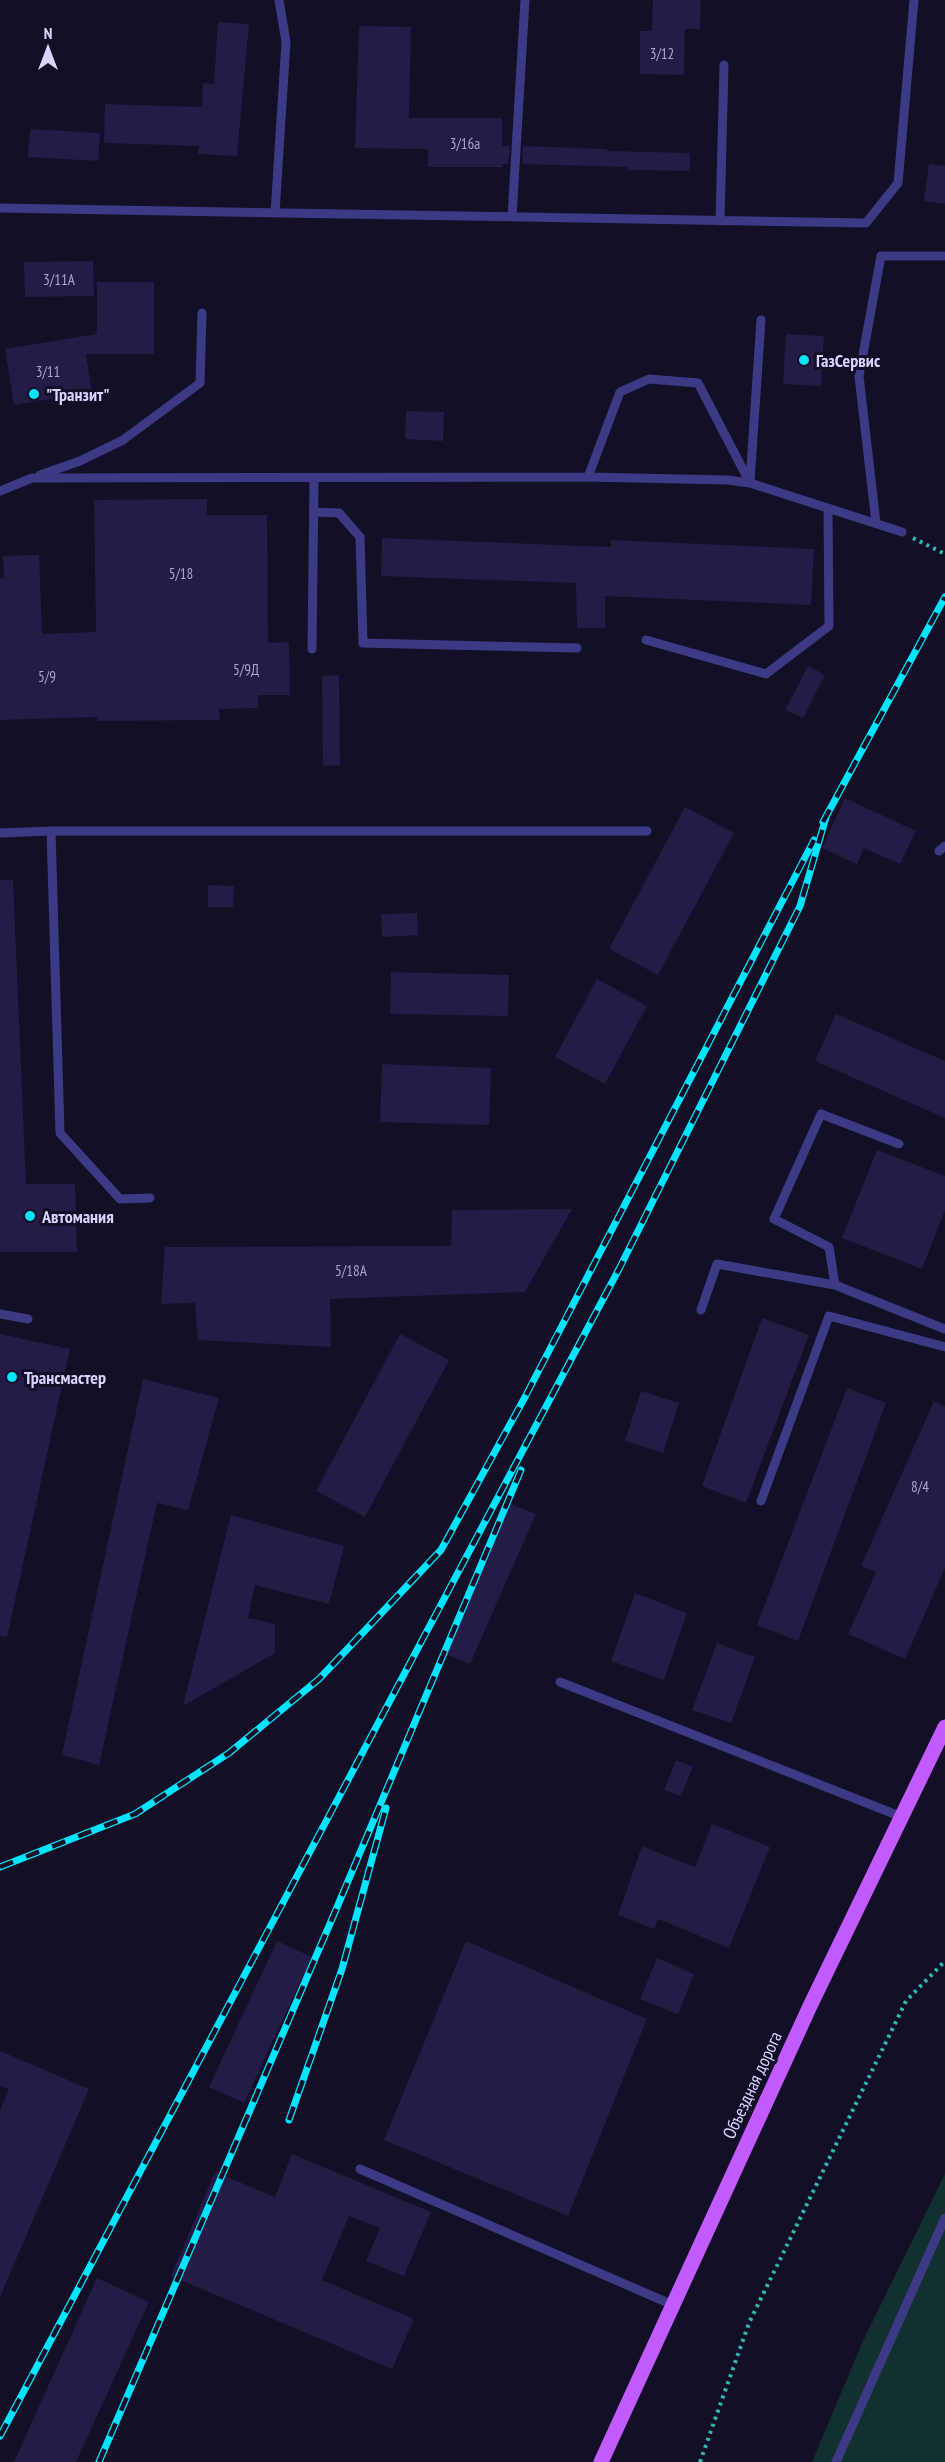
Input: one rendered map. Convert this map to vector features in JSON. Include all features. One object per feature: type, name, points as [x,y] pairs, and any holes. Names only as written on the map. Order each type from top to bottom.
[{"type":"main road","name":"Объездная дорога","points":[[601,2462],[810,2006],[945,1727]]},
{"type":"lane","points":[[275,213],[286,42],[279,0]]},
{"type":"lane","points":[[512,217],[525,0]]},
{"type":"lane","points":[[0,208],[866,223],[898,183],[914,0]]},
{"type":"lane","points":[[720,221],[724,65]]},
{"type":"lane","points":[[876,523],[859,376],[881,256],[945,256]]},
{"type":"lane","points":[[0,490],[80,460],[123,440],[200,383],[202,313]]},
{"type":"lane","points":[[750,483],[761,320]]},
{"type":"lane","points":[[588,477],[620,392],[649,379],[698,383],[750,483]]},
{"type":"lane","points":[[32,478],[588,477],[727,480],[750,483],[902,532]]},
{"type":"lane","points":[[312,649],[314,478]]},
{"type":"lane","points":[[646,640],[766,674],[829,626],[828,508]]},
{"type":"lane","points":[[314,512],[339,513],[360,537],[363,643],[577,648]]},
{"type":"lane","points":[[51,831],[60,1133],[120,1199],[150,1198]]},
{"type":"lane","points":[[0,833],[51,831],[647,831]]},
{"type":"lane","points":[[836,1285],[829,1247],[774,1219],[821,1114],[899,1144]]},
{"type":"lane","points":[[701,1310],[717,1264],[836,1285],[945,1329]]},
{"type":"lane","points":[[0,1314],[28,1319]]},
{"type":"lane","points":[[761,1501],[829,1316],[945,1347]]},
{"type":"lane","points":[[560,1682],[902,1817]]},
{"type":"lane","points":[[360,2169],[673,2305]]},
{"type":"lane","points":[[836,2462],[945,2218]]},
{"type":"path","points":[[902,532],[945,554]]},
{"type":"path","points":[[700,2462],[749,2323],[906,2001],[945,1961]]},
{"type":"green space","points":[[945,2174],[945,2462],[812,2462],[862,2343]]},
{"type":"building","points":[[653,0],[701,0],[700,29],[685,29],[684,75],[640,74],[640,31],[652,31]]},
{"type":"building","points":[[218,22],[249,24],[237,156],[198,154],[199,146],[104,143],[105,104],[202,107],[203,83],[214,84]]},
{"type":"building","points":[[359,26],[411,27],[409,118],[502,118],[502,146],[510,146],[508,164],[502,164],[502,167],[428,167],[428,149],[355,148]]},
{"type":"building","points":[[30,129],[100,133],[98,161],[28,157]]},
{"type":"building","points":[[523,146],[690,153],[690,171],[522,164]]},
{"type":"building","points":[[929,164],[945,166],[945,204],[924,201]]},
{"type":"building","points":[[93,261],[94,296],[25,297],[24,262]]},
{"type":"building","points":[[97,282],[154,282],[154,354],[86,354],[92,392],[14,405],[5,349],[97,334]]},
{"type":"building","name":"ГазСервис","points":[[786,334],[824,336],[821,386],[783,384]]},
{"type":"building","points":[[406,411],[444,412],[443,441],[405,439]]},
{"type":"building","points":[[207,499],[207,515],[267,515],[268,643],[289,642],[290,695],[258,695],[258,708],[219,709],[220,720],[97,721],[97,717],[0,720],[0,578],[4,578],[3,556],[39,555],[42,634],[96,632],[94,500]]},
{"type":"building","points":[[382,538],[611,547],[611,540],[814,549],[811,605],[605,596],[605,628],[577,628],[576,583],[381,576]]},
{"type":"building","points":[[808,666],[825,675],[803,718],[785,710]]},
{"type":"building","points":[[339,675],[340,765],[323,766],[322,676]]},
{"type":"building","points":[[845,798],[916,831],[900,864],[864,848],[857,864],[822,848]]},
{"type":"building","points":[[685,807],[734,833],[658,975],[609,949]]},
{"type":"building","points":[[0,880],[13,880],[26,1184],[75,1184],[77,1252],[0,1252]]},
{"type":"building","points":[[208,885],[234,886],[233,907],[208,907]]},
{"type":"building","points":[[417,913],[418,935],[382,937],[381,914]]},
{"type":"building","points":[[391,972],[509,975],[508,1016],[390,1014]]},
{"type":"building","points":[[597,979],[647,1006],[605,1084],[555,1057]]},
{"type":"building","points":[[836,1014],[945,1061],[945,1118],[815,1061]]},
{"type":"building","points":[[382,1064],[491,1068],[489,1125],[380,1122]]},
{"type":"building","points":[[877,1150],[945,1176],[945,1210],[922,1269],[842,1238]]},
{"type":"building","points":[[572,1209],[525,1292],[330,1299],[331,1347],[198,1340],[195,1303],[161,1304],[165,1247],[451,1246],[452,1210]]},
{"type":"building","points":[[762,1318],[809,1335],[746,1503],[702,1486]]},
{"type":"building","points":[[0,1334],[70,1349],[7,1637],[0,1636]]},
{"type":"building","points":[[400,1334],[449,1360],[365,1517],[316,1491]]},
{"type":"building","points":[[143,1379],[219,1398],[188,1510],[157,1503],[99,1765],[62,1755]]},
{"type":"building","points":[[847,1388],[886,1403],[798,1641],[757,1625]]},
{"type":"building","points":[[641,1391],[679,1403],[663,1453],[625,1441]]},
{"type":"building","points":[[934,1401],[945,1407],[945,1568],[905,1659],[848,1634],[876,1572],[861,1566]]},
{"type":"building","points":[[509,1503],[536,1514],[470,1664],[444,1653]]},
{"type":"building","points":[[231,1515],[344,1546],[329,1604],[255,1585],[248,1618],[275,1624],[275,1653],[183,1706]]},
{"type":"building","points":[[635,1593],[687,1613],[664,1680],[611,1661]]},
{"type":"building","points":[[717,1643],[755,1657],[731,1723],[692,1710]]},
{"type":"building","points":[[676,1760],[693,1767],[681,1796],[664,1790]]},
{"type":"building","points":[[712,1824],[770,1847],[729,1948],[658,1919],[654,1929],[618,1915],[642,1846],[695,1867]]},
{"type":"building","points":[[277,1941],[312,1957],[244,2103],[209,2087]]},
{"type":"building","points":[[466,1941],[647,2019],[568,2216],[384,2140]]},
{"type":"building","points":[[657,1958],[694,1974],[678,2014],[640,1999]]},
{"type":"building","points":[[0,2051],[89,2089],[0,2297],[0,2111],[9,2089],[0,2086]]},
{"type":"building","points":[[292,2154],[431,2212],[404,2276],[366,2261],[380,2228],[349,2216],[322,2280],[414,2319],[392,2369],[171,2276],[215,2172],[275,2197]]},
{"type":"building","points":[[97,2278],[149,2302],[76,2462],[14,2462]]},
{"type":"railway","points":[[823,822],[945,597]]},
{"type":"railway","points":[[0,2436],[619,1269],[800,906],[827,814]]},
{"type":"railway","points":[[0,1867],[135,1814],[229,1753],[319,1679],[441,1550],[525,1397],[814,840]]},
{"type":"railway","points":[[99,2462],[335,1912],[521,1470]]},
{"type":"railway","points":[[289,2120],[342,1969],[386,1808]]},
{"type":"place","name":"ГазСервис","points":[[804,360]]},
{"type":"place","name":"\"Транзит\"","points":[[34,394]]},
{"type":"place","name":"Автомания","points":[[30,1216]]},
{"type":"place","name":"Трансмастер","points":[[12,1377]]}]
